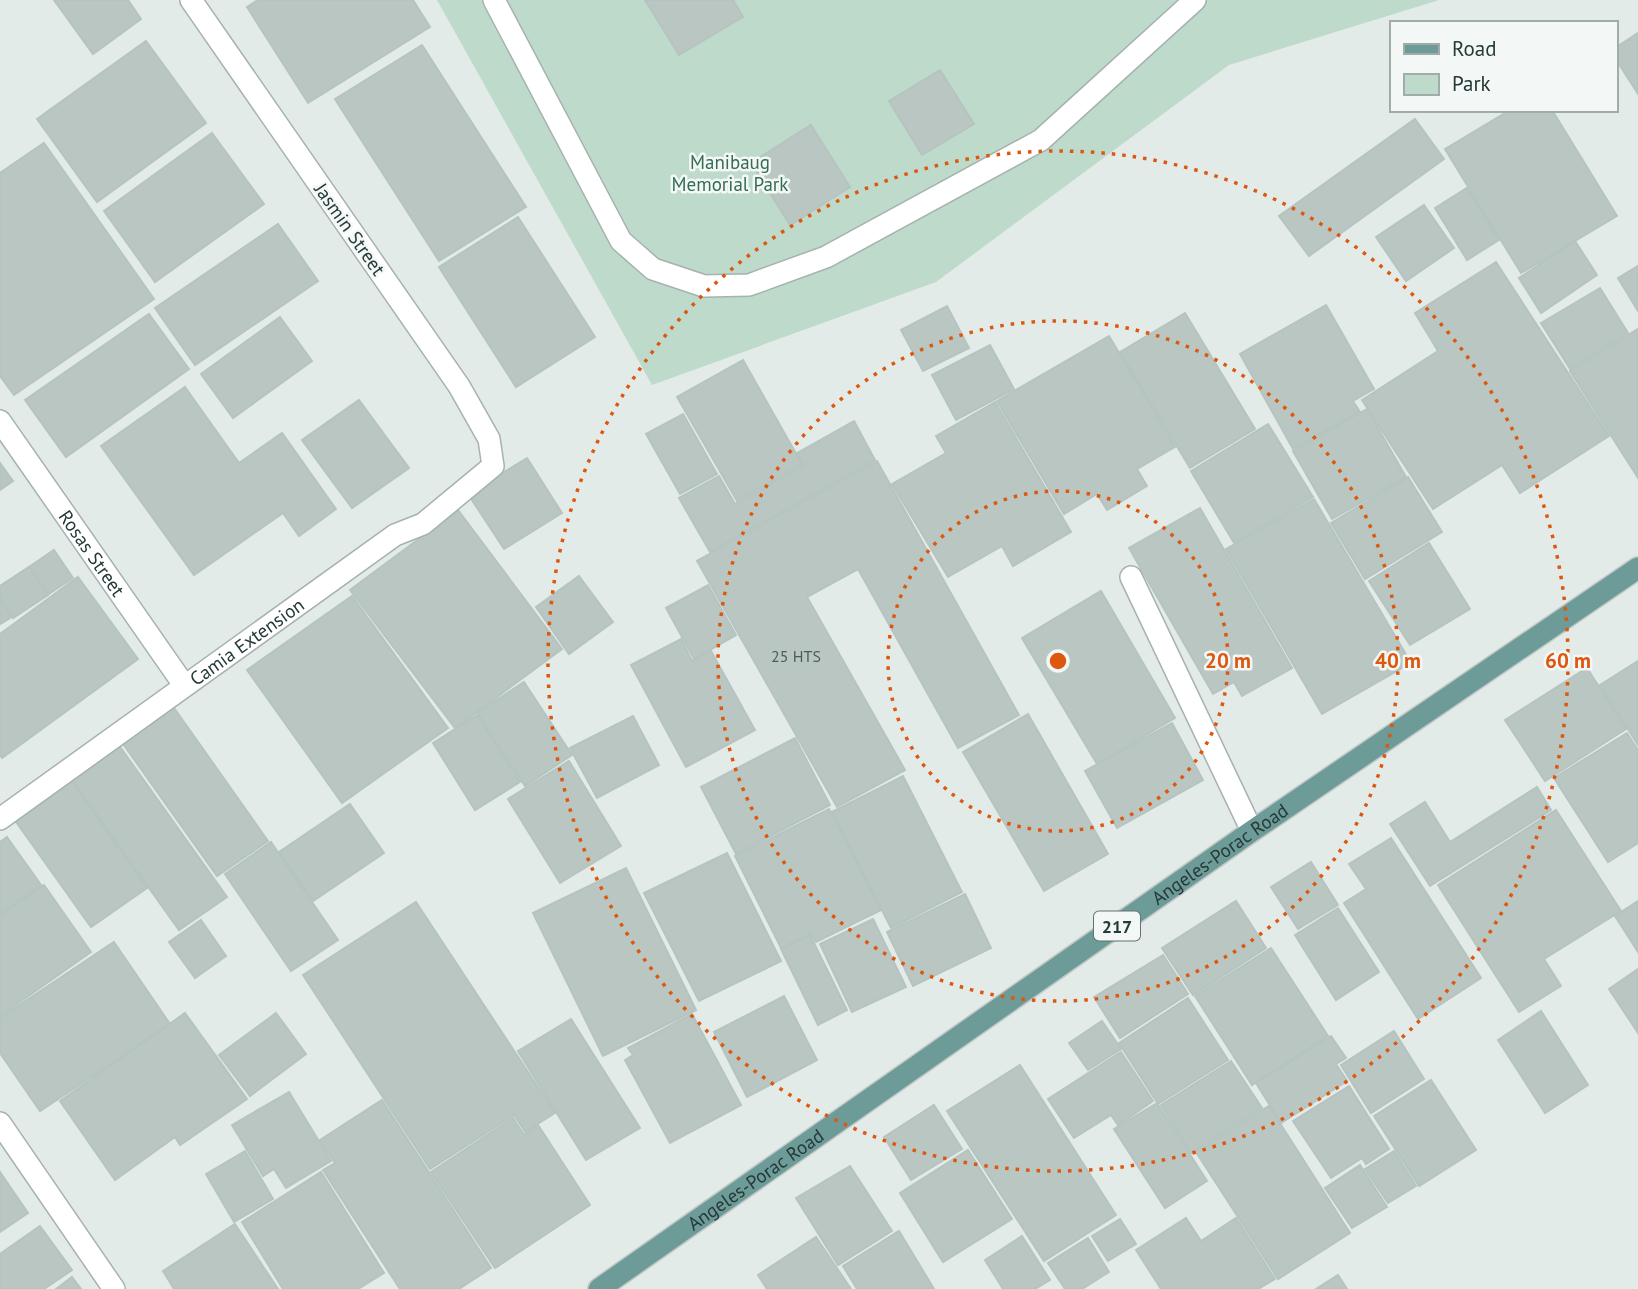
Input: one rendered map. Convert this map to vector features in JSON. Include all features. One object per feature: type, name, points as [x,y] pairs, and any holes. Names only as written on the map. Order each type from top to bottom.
[{"type":"main road","name":"Angeles-Porac Road","points":[[599,1289],[1252,831],[1638,568]]},
{"type":"street","name":"Jasmin Street","points":[[191,0],[460,386],[489,439],[493,466]]},
{"type":"street","points":[[495,0],[621,241],[653,269],[704,286],[749,285],[826,257],[1041,140],[1195,0]]},
{"type":"street","name":"Rosas Street","points":[[0,421],[184,685]]},
{"type":"street","name":"Camia Extension","points":[[0,819],[394,535],[423,524],[493,466]]},
{"type":"street","points":[[1130,577],[1252,831]]},
{"type":"street","points":[[0,1123],[114,1289]]},
{"type":"green space","name":"Manibaug Memorial Park","points":[[437,0],[1439,0],[1229,65],[936,282],[652,385]]},
{"type":"building","points":[[54,0],[128,0],[141,19],[93,54]]},
{"type":"building","points":[[258,0],[413,0],[430,27],[308,103],[247,7]]},
{"type":"building","points":[[645,0],[733,0],[743,17],[679,55]]},
{"type":"building","points":[[1638,33],[1638,94],[1617,61],[1617,47]]},
{"type":"building","points":[[146,41],[206,123],[97,202],[37,119]]},
{"type":"building","points":[[422,45],[526,207],[439,261],[335,99]]},
{"type":"building","points":[[940,70],[974,124],[922,155],[889,101]]},
{"type":"building","points":[[1507,112],[1553,112],[1617,216],[1521,273],[1445,149]]},
{"type":"building","points":[[1415,119],[1444,159],[1309,256],[1279,216]]},
{"type":"building","points":[[811,125],[850,187],[790,225],[751,163]]},
{"type":"building","points":[[212,133],[264,204],[155,282],[104,211]]},
{"type":"building","points":[[44,143],[154,299],[14,395],[0,376],[0,173]]},
{"type":"building","points":[[1467,188],[1499,240],[1467,260],[1435,208]]},
{"type":"building","points":[[1424,205],[1454,248],[1406,281],[1376,237]]},
{"type":"building","points":[[518,217],[595,337],[516,387],[439,267]]},
{"type":"building","points":[[278,224],[318,281],[195,365],[155,308]]},
{"type":"building","points":[[1575,241],[1597,275],[1541,313],[1519,278]]},
{"type":"building","points":[[1496,262],[1609,436],[1520,493],[1502,465],[1433,509],[1362,400],[1438,351],[1415,313]]},
{"type":"building","points":[[1638,266],[1638,311],[1618,278]]},
{"type":"building","points":[[1600,288],[1628,333],[1570,369],[1541,323]]},
{"type":"building","points":[[1326,305],[1374,389],[1353,401],[1360,412],[1293,449],[1240,354]]},
{"type":"building","points":[[947,306],[969,348],[923,371],[901,330]]},
{"type":"building","points":[[1185,313],[1255,429],[1190,468],[1120,352]]},
{"type":"building","points":[[149,314],[189,369],[66,457],[25,400]]},
{"type":"building","points":[[280,317],[312,361],[233,418],[201,374]]},
{"type":"building","points":[[1638,329],[1638,478],[1570,371]]},
{"type":"building","points":[[1109,336],[1175,447],[1137,469],[1147,486],[1107,510],[1097,494],[1064,514],[997,401]]},
{"type":"building","points":[[990,345],[1014,389],[956,420],[932,375]]},
{"type":"building","points":[[743,360],[802,464],[737,501],[677,397]]},
{"type":"building","points":[[185,387],[239,463],[282,433],[336,509],[299,536],[283,513],[194,575],[101,446]]},
{"type":"building","points":[[359,400],[409,468],[352,508],[302,440]]},
{"type":"building","points":[[995,402],[1071,532],[1013,566],[1002,546],[948,577],[892,484],[946,453],[936,436]]},
{"type":"building","points":[[1367,409],[1406,477],[1332,519],[1293,451]]},
{"type":"building","points":[[683,414],[717,474],[680,494],[646,434]]},
{"type":"building","points":[[854,421],[875,460],[710,552],[679,498],[719,476],[735,504],[804,465],[797,453]]},
{"type":"building","points":[[1268,424],[1313,497],[1234,543],[1191,471]]},
{"type":"building","points":[[527,458],[562,513],[504,549],[468,494]]},
{"type":"building","points":[[877,461],[1019,715],[958,748],[858,569],[807,597],[905,770],[837,807],[697,561]]},
{"type":"building","points":[[0,463],[13,481],[0,490]]},
{"type":"building","points":[[1408,477],[1442,532],[1365,579],[1331,523]]},
{"type":"building","points":[[1314,499],[1411,663],[1322,714],[1226,549]]},
{"type":"building","points":[[1200,508],[1292,668],[1242,696],[1234,682],[1213,694],[1129,548]]},
{"type":"building","points":[[458,510],[562,649],[455,728],[350,590]]},
{"type":"building","points":[[1429,543],[1470,609],[1410,645],[1369,581]]},
{"type":"building","points":[[54,550],[73,578],[47,595],[29,567]]},
{"type":"building","points":[[29,567],[48,595],[13,618],[0,598],[0,586]]},
{"type":"building","points":[[579,576],[613,622],[569,654],[536,607]]},
{"type":"building","points":[[78,577],[138,659],[2,758],[0,634]]},
{"type":"building","points":[[708,585],[736,635],[694,659],[666,608]]},
{"type":"building","points":[[1101,591],[1175,718],[1097,764],[1022,638]]},
{"type":"building","points":[[352,596],[448,728],[342,803],[247,670]]},
{"type":"building","points":[[0,598],[12,617],[0,624]]},
{"type":"building","points":[[681,639],[692,661],[711,651],[755,730],[686,767],[631,665]]},
{"type":"building","points":[[1638,661],[1638,745],[1600,685]]},
{"type":"building","points":[[1587,668],[1626,729],[1545,781],[1505,720]]},
{"type":"building","points":[[524,682],[572,755],[525,786],[477,713]]},
{"type":"building","points":[[172,705],[268,841],[217,876],[121,741]]},
{"type":"building","points":[[1028,714],[1108,854],[1044,891],[963,752]]},
{"type":"building","points":[[477,715],[520,782],[475,810],[433,743]]},
{"type":"building","points":[[633,716],[659,765],[597,798],[570,748]]},
{"type":"building","points":[[1172,723],[1203,780],[1117,828],[1085,771]]},
{"type":"building","points":[[1627,733],[1638,750],[1638,843],[1608,862],[1554,778]]},
{"type":"building","points":[[795,738],[830,805],[736,854],[701,787]]},
{"type":"building","points":[[118,744],[227,897],[179,930],[70,777]]},
{"type":"building","points":[[569,761],[621,846],[560,883],[508,799]]},
{"type":"building","points":[[903,776],[962,892],[891,928],[832,812]]},
{"type":"building","points":[[70,779],[147,888],[91,927],[14,819]]},
{"type":"building","points":[[1537,787],[1551,810],[1430,886],[1390,824],[1425,802],[1450,842]]},
{"type":"building","points":[[350,804],[384,853],[313,901],[279,852]]},
{"type":"building","points":[[829,809],[881,910],[816,942],[811,934],[781,948],[735,856]]},
{"type":"building","points":[[1556,810],[1621,911],[1544,959],[1561,986],[1519,1012],[1438,885]]},
{"type":"building","points":[[7,837],[41,885],[0,914],[0,842]]},
{"type":"building","points":[[1391,838],[1481,978],[1418,1019],[1344,903],[1366,889],[1349,864]]},
{"type":"building","points":[[271,842],[338,940],[291,971],[225,874]]},
{"type":"building","points":[[727,853],[781,961],[699,1001],[644,893]]},
{"type":"building","points":[[1311,862],[1338,905],[1298,929],[1271,887]]},
{"type":"building","points":[[626,868],[696,1010],[603,1056],[533,913]]},
{"type":"building","points":[[44,885],[91,952],[0,1016],[0,916]]},
{"type":"building","points":[[965,894],[991,948],[913,986],[887,932]]},
{"type":"building","points":[[1236,901],[1266,948],[1193,995],[1162,948]]},
{"type":"building","points":[[1638,901],[1638,952],[1615,916]]},
{"type":"building","points":[[416,902],[555,1113],[525,1132],[514,1115],[430,1169],[303,975]]},
{"type":"building","points":[[1338,908],[1379,972],[1336,1000],[1295,935]]},
{"type":"building","points":[[873,919],[906,987],[852,1012],[820,944]]},
{"type":"building","points":[[201,920],[226,956],[195,978],[169,942]]},
{"type":"building","points":[[810,935],[847,1010],[818,1025],[781,949]]},
{"type":"building","points":[[114,942],[170,1024],[40,1111],[0,1053],[0,1018]]},
{"type":"building","points":[[1271,948],[1328,1036],[1252,1085],[1195,996]]},
{"type":"building","points":[[1163,955],[1188,994],[1120,1038],[1094,997]]},
{"type":"building","points":[[1638,969],[1638,1033],[1609,989]]},
{"type":"building","points":[[784,996],[817,1060],[747,1097],[714,1032]]},
{"type":"building","points":[[1188,998],[1228,1060],[1158,1104],[1119,1043]]},
{"type":"building","points":[[1541,1011],[1588,1085],[1545,1113],[1498,1040]]},
{"type":"building","points":[[185,1013],[247,1099],[180,1145],[175,1137],[115,1180],[60,1101]]},
{"type":"building","points":[[276,1013],[306,1054],[250,1096],[219,1055]]},
{"type":"building","points":[[692,1014],[741,1105],[670,1143],[625,1060],[633,1055],[628,1048]]},
{"type":"building","points":[[571,1019],[640,1128],[586,1160],[518,1051]]},
{"type":"building","points":[[1102,1021],[1121,1049],[1088,1070],[1069,1043]]},
{"type":"building","points":[[1394,1031],[1424,1079],[1371,1113],[1341,1065]]},
{"type":"building","points":[[1331,1036],[1346,1058],[1336,1064],[1347,1081],[1281,1123],[1256,1083]]},
{"type":"building","points":[[1121,1052],[1153,1101],[1118,1125],[1111,1115],[1074,1138],[1048,1099]]},
{"type":"building","points":[[1231,1061],[1262,1108],[1191,1153],[1161,1105]]},
{"type":"building","points":[[1020,1065],[1116,1215],[1044,1261],[947,1111]]},
{"type":"building","points":[[1431,1080],[1476,1150],[1419,1186],[1374,1116]]},
{"type":"building","points":[[1349,1086],[1389,1149],[1366,1164],[1362,1158],[1331,1178],[1293,1121]]},
{"type":"building","points":[[289,1092],[331,1161],[286,1188],[274,1169],[263,1176],[232,1125]]},
{"type":"building","points":[[382,1100],[491,1268],[459,1289],[400,1289],[323,1170],[335,1163],[320,1140]]},
{"type":"building","points":[[1157,1103],[1207,1181],[1165,1208],[1114,1129]]},
{"type":"building","points":[[934,1105],[962,1149],[911,1180],[884,1137]]},
{"type":"building","points":[[1269,1106],[1350,1233],[1278,1279],[1196,1152]]},
{"type":"building","points":[[513,1118],[524,1135],[538,1125],[590,1205],[495,1268],[431,1172]]},
{"type":"building","points":[[968,1150],[1012,1219],[943,1262],[900,1193]]},
{"type":"building","points":[[245,1151],[273,1199],[234,1222],[206,1174]]},
{"type":"building","points":[[1394,1151],[1416,1186],[1388,1203],[1365,1169]]},
{"type":"building","points":[[1360,1165],[1387,1207],[1352,1228],[1325,1188]]},
{"type":"building","points":[[850,1166],[892,1231],[838,1265],[796,1198]]},
{"type":"building","points":[[0,1172],[28,1213],[0,1232]]},
{"type":"building","points":[[321,1172],[384,1273],[358,1289],[283,1289],[242,1222]]},
{"type":"building","points":[[1186,1218],[1201,1241],[1236,1218],[1275,1279],[1258,1289],[1161,1289],[1136,1250]]},
{"type":"building","points":[[1120,1219],[1136,1244],[1108,1261],[1092,1236]]},
{"type":"building","points":[[235,1224],[278,1289],[174,1289],[163,1271]]},
{"type":"building","points":[[40,1226],[72,1270],[44,1289],[0,1289],[0,1254]]},
{"type":"building","points":[[899,1231],[934,1289],[857,1289],[843,1266]]},
{"type":"building","points":[[1022,1236],[1050,1280],[1035,1289],[1003,1289],[985,1260]]},
{"type":"building","points":[[816,1237],[851,1289],[767,1289],[758,1275]]},
{"type":"building","points":[[1088,1238],[1109,1272],[1082,1289],[1065,1289],[1048,1263]]},
{"type":"building","points":[[1338,1275],[1347,1289],[1316,1289]]},
{"type":"building","points":[[72,1277],[81,1289],[56,1289]]}]
